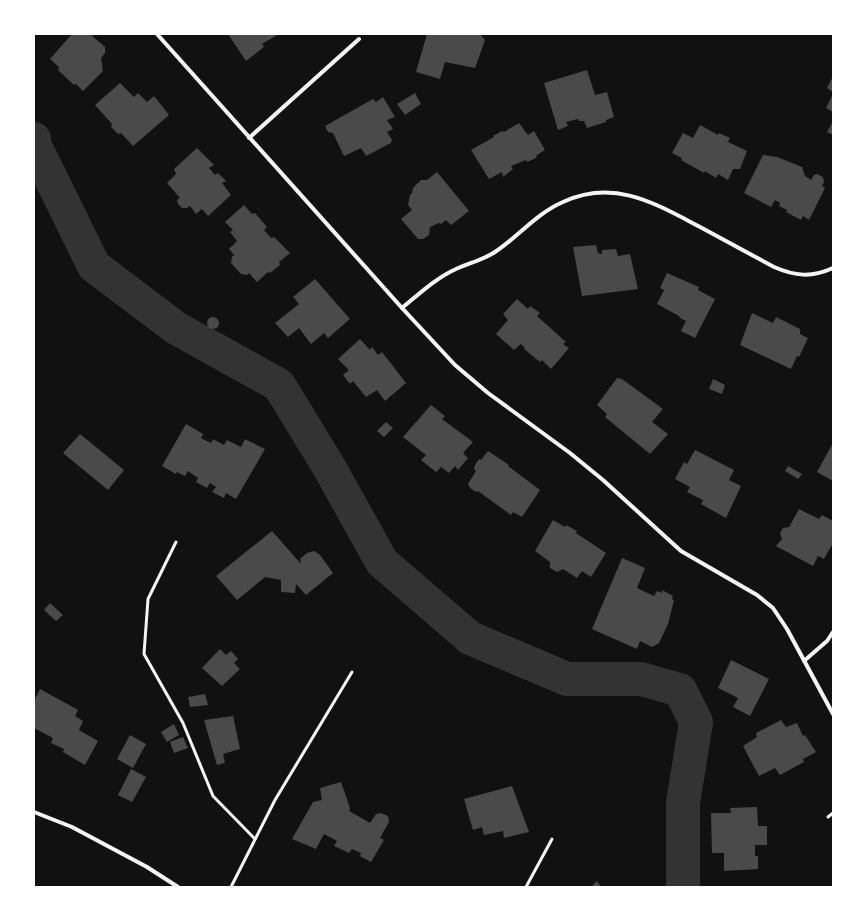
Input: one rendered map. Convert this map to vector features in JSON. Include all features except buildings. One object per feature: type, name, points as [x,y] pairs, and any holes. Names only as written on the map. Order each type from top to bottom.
[{"type":"street","points":[[157,34],[402,308],[461,370],[533,428],[603,480],[681,551],[757,595],[773,608],[787,628],[833,714]]},
{"type":"street","points":[[250,138],[359,39]]},
{"type":"street","points":[[402,308],[436,281],[455,269],[494,253],[511,241],[545,212],[562,202],[581,195],[607,192],[637,196],[658,204],[774,267],[788,273],[804,275],[820,274],[833,268]]},
{"type":"street","points":[[804,661],[827,641],[833,632]]},
{"type":"street","points":[[34,812],[72,827],[146,867],[178,887]]},
{"type":"lane","points":[[176,542],[148,599],[144,654],[183,723],[213,796],[255,839]]},
{"type":"lane","points":[[231,887],[275,800],[352,672]]},
{"type":"lane","points":[[828,817],[833,813]]},
{"type":"lane","points":[[526,887],[552,839]]},
{"type":"waterway","points":[[34,139],[34,144],[94,266],[176,328],[279,385],[329,467],[382,562],[470,638],[567,679],[641,679],[680,690],[696,722],[683,803],[683,887]]}]
